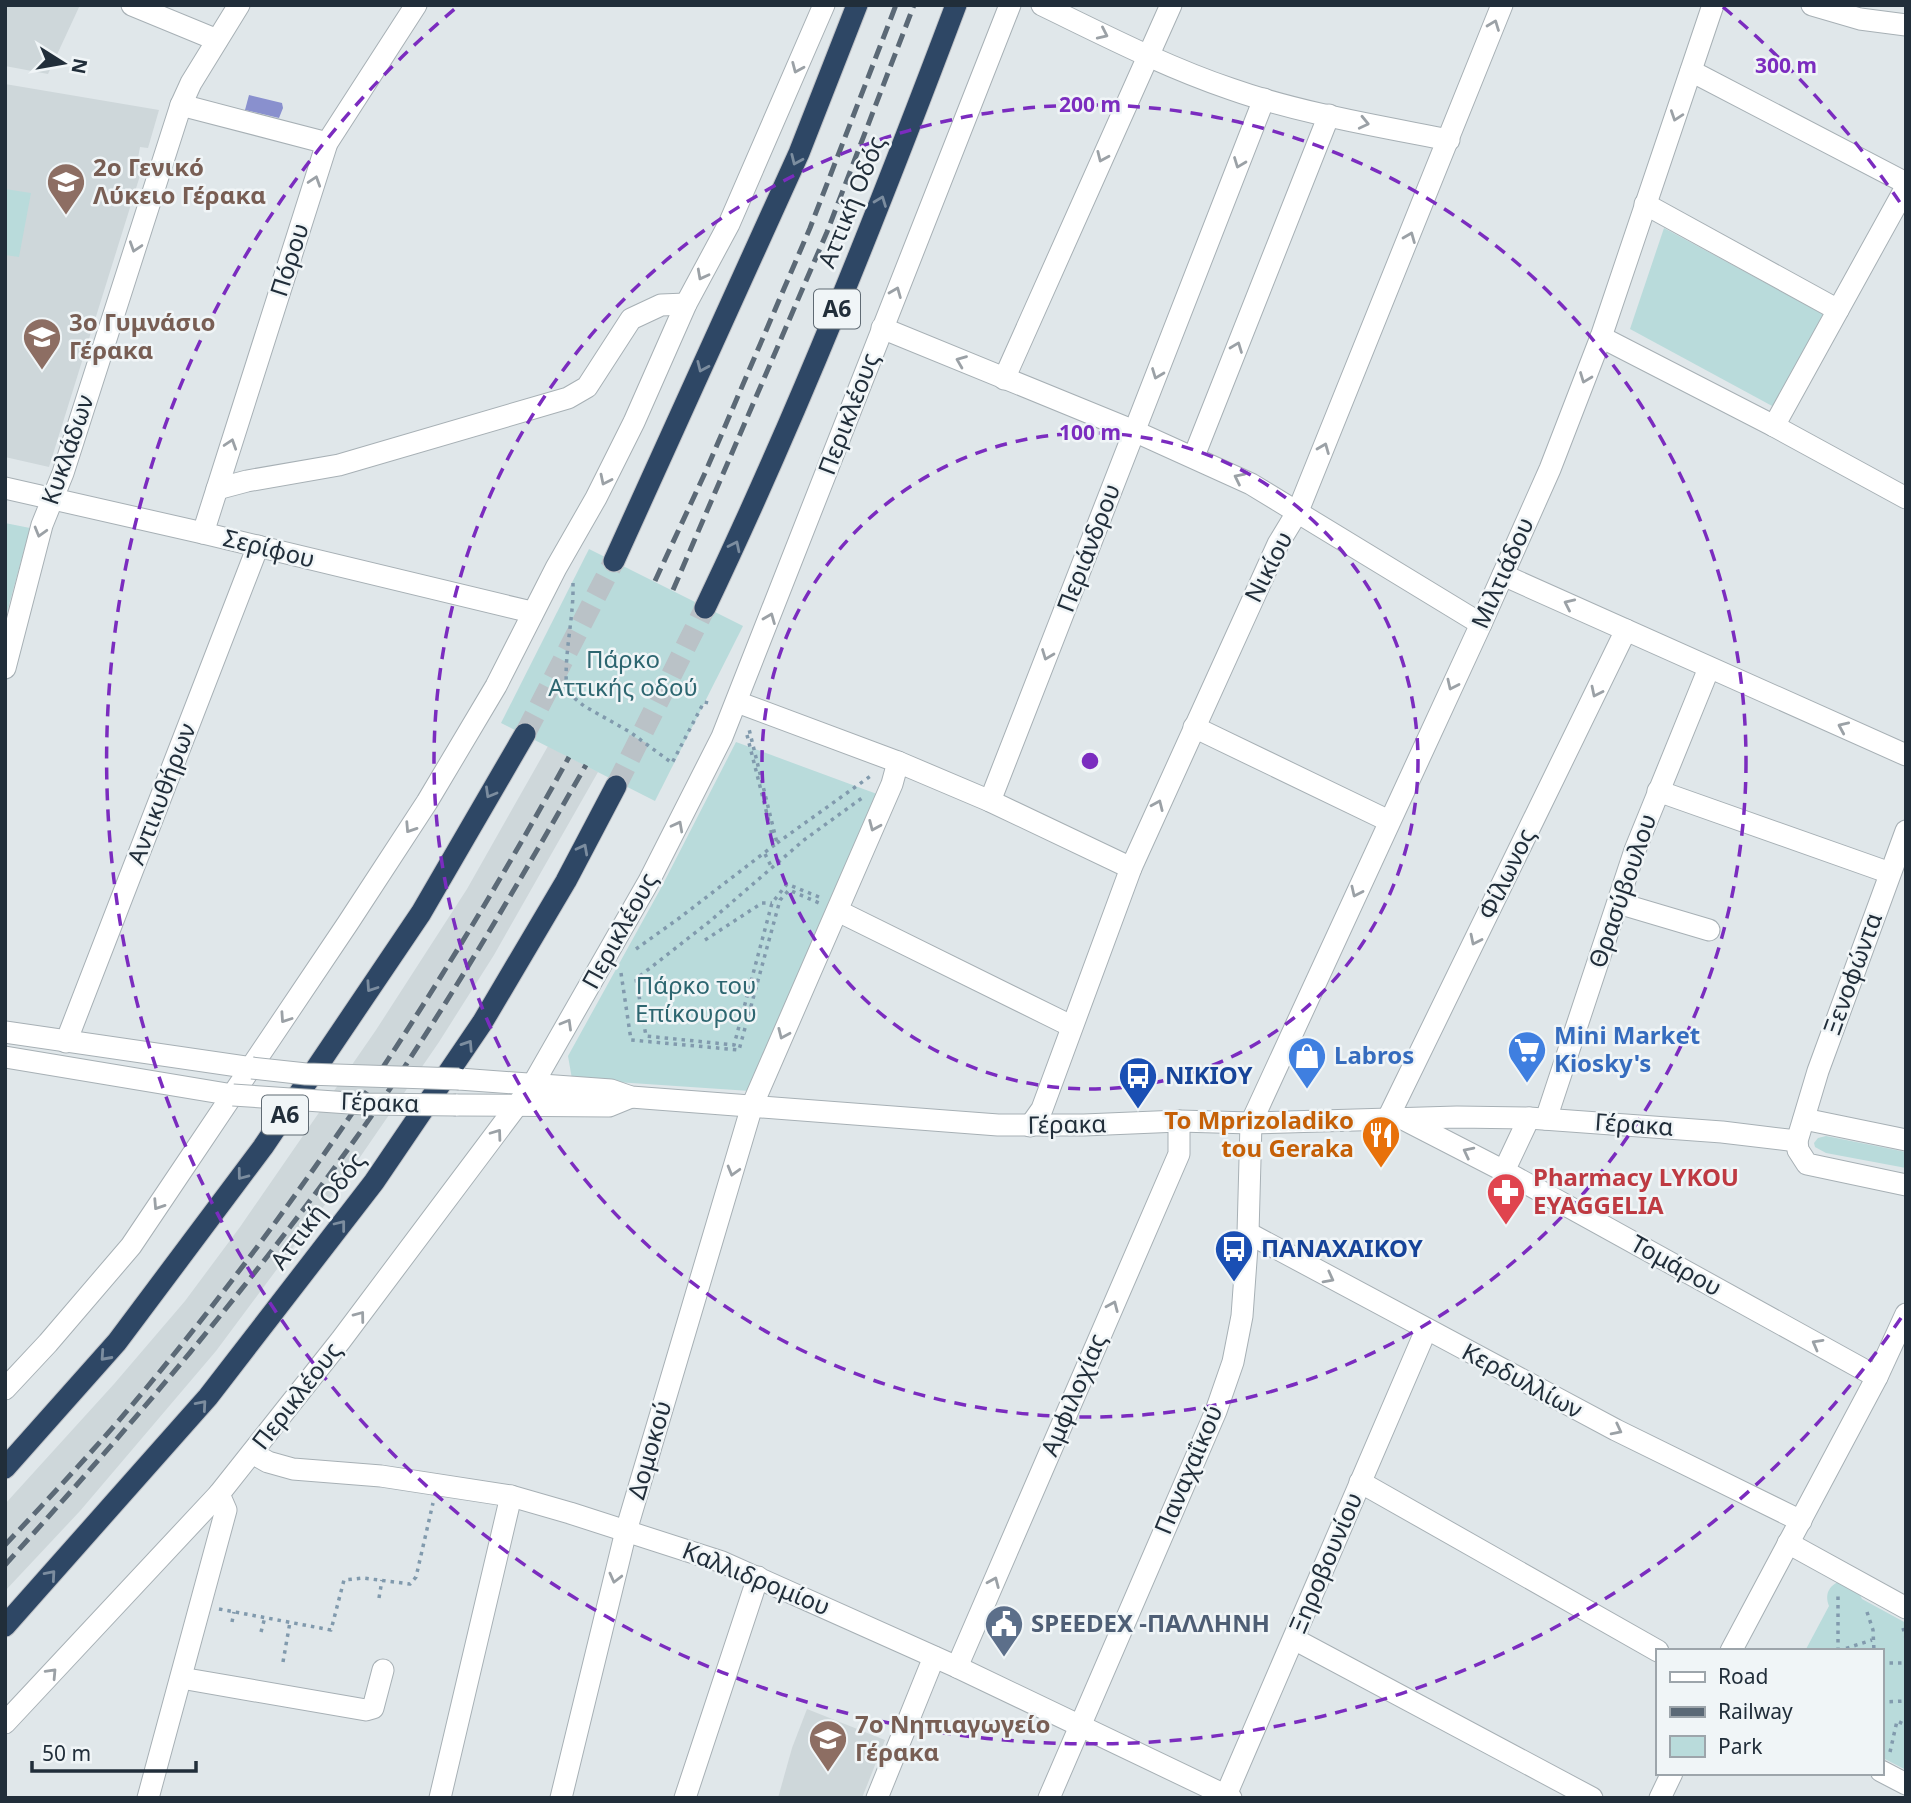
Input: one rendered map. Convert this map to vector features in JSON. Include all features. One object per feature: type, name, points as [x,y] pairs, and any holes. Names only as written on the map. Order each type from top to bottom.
[{"type":"highway","points":[[614,561],[799,153],[857,5]]},
{"type":"highway","name":"Αττική Οδός","points":[[705,608],[756,502],[834,316],[956,5]]},
{"type":"highway","name":"Α6","points":[[5,1468],[117,1342],[263,1147],[421,913],[525,734]]},
{"type":"highway","name":"Αττική Οδός","points":[[5,1626],[208,1397],[374,1182],[482,1023],[566,881],[616,786]]},
{"type":"street","points":[[132,5],[217,40]]},
{"type":"street","name":"Κυκλάδων","points":[[5,668],[42,525],[63,473],[181,105],[191,83],[239,5]]},
{"type":"street","name":"Πόρου","points":[[203,533],[327,143],[416,5]]},
{"type":"street","points":[[5,1389],[131,1246],[427,802],[496,686],[634,422],[686,304],[729,224],[824,5]]},
{"type":"street","name":"Περικλέους","points":[[5,1723],[219,1494],[341,1340],[533,1084],[649,881],[704,774],[735,706],[1010,5]]},
{"type":"street","points":[[1042,5],[1147,55],[1233,90],[1449,140]]},
{"type":"street","points":[[1004,379],[1171,5]]},
{"type":"street","name":"Νικίου","points":[[1030,1126],[1042,1109],[1131,868],[1278,544],[1298,511],[1502,5]]},
{"type":"street","name":"Μιλτιάδου","points":[[1251,1123],[1482,624],[1550,469],[1601,337],[1713,5]]},
{"type":"street","points":[[1812,5],[1860,19],[1906,25]]},
{"type":"street","points":[[1691,71],[1906,185],[1774,426]]},
{"type":"street","name":"Περιάνδρου","points":[[990,801],[1264,99]]},
{"type":"street","points":[[181,105],[327,143]]},
{"type":"street","points":[[1194,456],[1329,114]]},
{"type":"street","points":[[1645,204],[1839,310]]},
{"type":"street","points":[[217,489],[247,481],[340,465],[568,398],[587,387],[631,318],[661,304],[686,304]]},
{"type":"street","points":[[882,328],[1194,456],[1251,484],[1482,624]]},
{"type":"street","points":[[1601,337],[1906,498]]},
{"type":"street","name":"Σερίφου","points":[[5,488],[258,546],[527,611],[532,615]]},
{"type":"street","name":"Αντικυθήρων","points":[[66,1042],[258,546]]},
{"type":"street","points":[[1503,575],[1906,755]]},
{"type":"street","name":"Φίλωνος","points":[[1394,1118],[1626,630]]},
{"type":"street","name":"Θρασύβουλου","points":[[1504,1171],[1538,1118],[1658,791],[1709,667]]},
{"type":"street","points":[[735,706],[990,801],[1131,868]]},
{"type":"street","points":[[1194,727],[1389,821]]},
{"type":"street","name":"Δομοκού","points":[[561,1798],[626,1531],[752,1106],[839,908],[897,766]]},
{"type":"street","points":[[1658,791],[1890,873]]},
{"type":"street","name":"Ξενοφώντα","points":[[1804,1119],[1822,1059],[1906,831]]},
{"type":"street","points":[[1618,904],[1709,930]]},
{"type":"street","points":[[839,908],[1071,1026]]},
{"type":"street","name":"Γέρακα","points":[[5,1032],[306,1074],[533,1084],[611,1090],[631,1097],[1030,1126],[1179,1121],[1251,1123],[1394,1118],[1538,1118],[1797,1140]]},
{"type":"street","name":"Γέρακα","points":[[5,1057],[233,1095],[364,1104],[609,1106],[631,1097]]},
{"type":"street","name":"Τομάρου","points":[[1394,1118],[1504,1171],[1877,1377]]},
{"type":"street","points":[[1906,1140],[1804,1119],[1797,1140],[1797,1150],[1807,1164],[1906,1185]]},
{"type":"street","name":"Αμφιλοχίας","points":[[957,1667],[1179,1154],[1179,1121]]},
{"type":"street","name":"Παναχαΐκού","points":[[1049,1798],[1216,1410],[1233,1362],[1242,1317],[1248,1233],[1251,1123]]},
{"type":"street","name":"Κερδυλλίων","points":[[1248,1233],[1616,1430],[1801,1521]]},
{"type":"street","points":[[1732,1649],[1877,1377],[1906,1314]]},
{"type":"street","name":"Ξηροβουνίου","points":[[1228,1796],[1426,1330]]},
{"type":"street","name":"Καλλιδρομίου","points":[[252,1453],[268,1462],[293,1469],[437,1483],[511,1496],[722,1562],[957,1667],[1228,1796]]},
{"type":"street","points":[[1360,1482],[1656,1650]]},
{"type":"street","points":[[148,1798],[226,1510],[219,1494]]},
{"type":"street","points":[[440,1798],[511,1496]]},
{"type":"street","points":[[1788,1543],[1904,1618]]},
{"type":"street","points":[[685,1798],[758,1577]]},
{"type":"street","points":[[1294,1639],[1592,1798]]},
{"type":"street","points":[[877,1798],[933,1657]]},
{"type":"street","points":[[181,1678],[366,1710],[373,1708],[383,1671]]},
{"type":"street","points":[[1885,1764],[1906,1783]]},
{"type":"street","points":[[1660,1798],[1671,1775]]},
{"type":"path","points":[[566,580],[573,582],[565,667],[567,692],[584,706],[630,732],[672,763],[704,702],[735,706],[745,714],[777,843]]},
{"type":"path","points":[[631,954],[774,846],[747,733]]},
{"type":"path","points":[[765,854],[858,783],[886,767],[897,766]]},
{"type":"path","points":[[839,908],[787,884],[772,903],[734,1045],[646,1036],[636,979],[709,922],[804,840],[863,797]]},
{"type":"path","points":[[765,854],[772,868]]},
{"type":"path","points":[[620,962],[631,1040],[739,1050],[780,900],[789,890],[839,908]]},
{"type":"path","points":[[705,940],[762,903],[772,903]]},
{"type":"path","points":[[200,1606],[331,1630],[344,1580],[382,1580],[410,1584],[416,1577],[437,1483]]},
{"type":"path","points":[[379,1598],[382,1580]]},
{"type":"path","points":[[1837,1595],[1838,1649]]},
{"type":"path","points":[[1866,1608],[1874,1649]]},
{"type":"path","points":[[232,1622],[234,1612]]},
{"type":"path","points":[[261,1632],[265,1617]]},
{"type":"path","points":[[1904,1618],[1906,1638]]},
{"type":"path","points":[[283,1662],[290,1622]]},
{"type":"path","points":[[1844,1649],[1873,1640]]},
{"type":"path","points":[[1883,1664],[1906,1663]]},
{"type":"path","points":[[1883,1702],[1906,1701]]},
{"type":"path","points":[[1885,1764],[1898,1721],[1906,1725]]},
{"type":"shaded area","points":[[5,5],[80,5],[48,74],[5,66]]},
{"type":"shaded area","name":"2ο Γενικό Λύκειο Γέρακα","points":[[5,84],[159,110],[148,148],[140,147],[137,164],[143,166],[49,467],[5,457]]},
{"type":"shaded area","points":[[548,746],[598,772],[494,955],[439,1042],[356,1163],[216,1351],[80,1511],[5,1591],[5,1504],[185,1301],[240,1227],[376,1030],[467,889]]},
{"type":"shaded area","name":"7ο Νηπιαγωγείο Γέρακα","points":[[807,1709],[885,1740],[862,1798],[778,1798],[792,1748]]},
{"type":"green space","points":[[5,189],[31,193],[19,257],[5,255]]},
{"type":"green space","points":[[1664,228],[1823,314],[1774,407],[1630,329]]},
{"type":"green space","points":[[5,523],[30,528],[5,620]]},
{"type":"green space","name":"Πάρκο Αττικής οδού","points":[[589,549],[743,626],[655,801],[501,723]]},
{"type":"green space","name":"Πάρκο του Επίκουρου","points":[[736,742],[877,794],[750,1091],[572,1079],[568,1056],[661,888]]},
{"type":"green space","points":[[1826,1136],[1906,1152],[1906,1168],[1826,1153],[1815,1147],[1814,1143],[1818,1138]]},
{"type":"green space","points":[[1843,1580],[1856,1587],[1862,1599],[1906,1623],[1906,1770],[1883,1758],[1883,1649],[1806,1649],[1829,1606],[1827,1597],[1835,1584]]},
{"type":"water","points":[[249,95],[282,103],[279,118],[245,110]]},
{"type":"tunnel","points":[[525,734],[614,561]]},
{"type":"tunnel","points":[[616,786],[705,608]]},
{"type":"railway","points":[[655,581],[705,473],[810,228],[896,5]]},
{"type":"railway","points":[[673,590],[827,232],[914,5]]},
{"type":"railway","points":[[5,1545],[143,1392],[203,1317],[317,1164],[371,1085],[474,923],[569,757]]},
{"type":"railway","points":[[5,1565],[189,1353],[320,1188],[391,1087],[450,996],[586,765]]},
{"type":"place","name":"2ο Γενικό Λύκειο Γέρακα","points":[[66,216]]},
{"type":"place","name":"3ο Γυμνάσιο Γέρακα","points":[[42,371]]},
{"type":"place","name":"Mini Market Kiosky's","points":[[1527,1084]]},
{"type":"place","name":"Labros","points":[[1307,1090]]},
{"type":"place","name":"ΝΙΚΙΟΥ","points":[[1138,1110]]},
{"type":"place","name":"To Mprizoladiko tou Geraka","points":[[1381,1169]]},
{"type":"place","name":"Pharmacy LYKOU EYAGGELIA","points":[[1506,1226]]},
{"type":"place","name":"ΠΑΝΑΧΑΙΚΟΥ","points":[[1234,1283]]},
{"type":"place","name":"SPEEDEX -ΠΑΛΛΗΝΗ","points":[[1004,1658]]},
{"type":"place","name":"7ο Νηπιαγωγείο Γέρακα","points":[[828,1773]]}]
